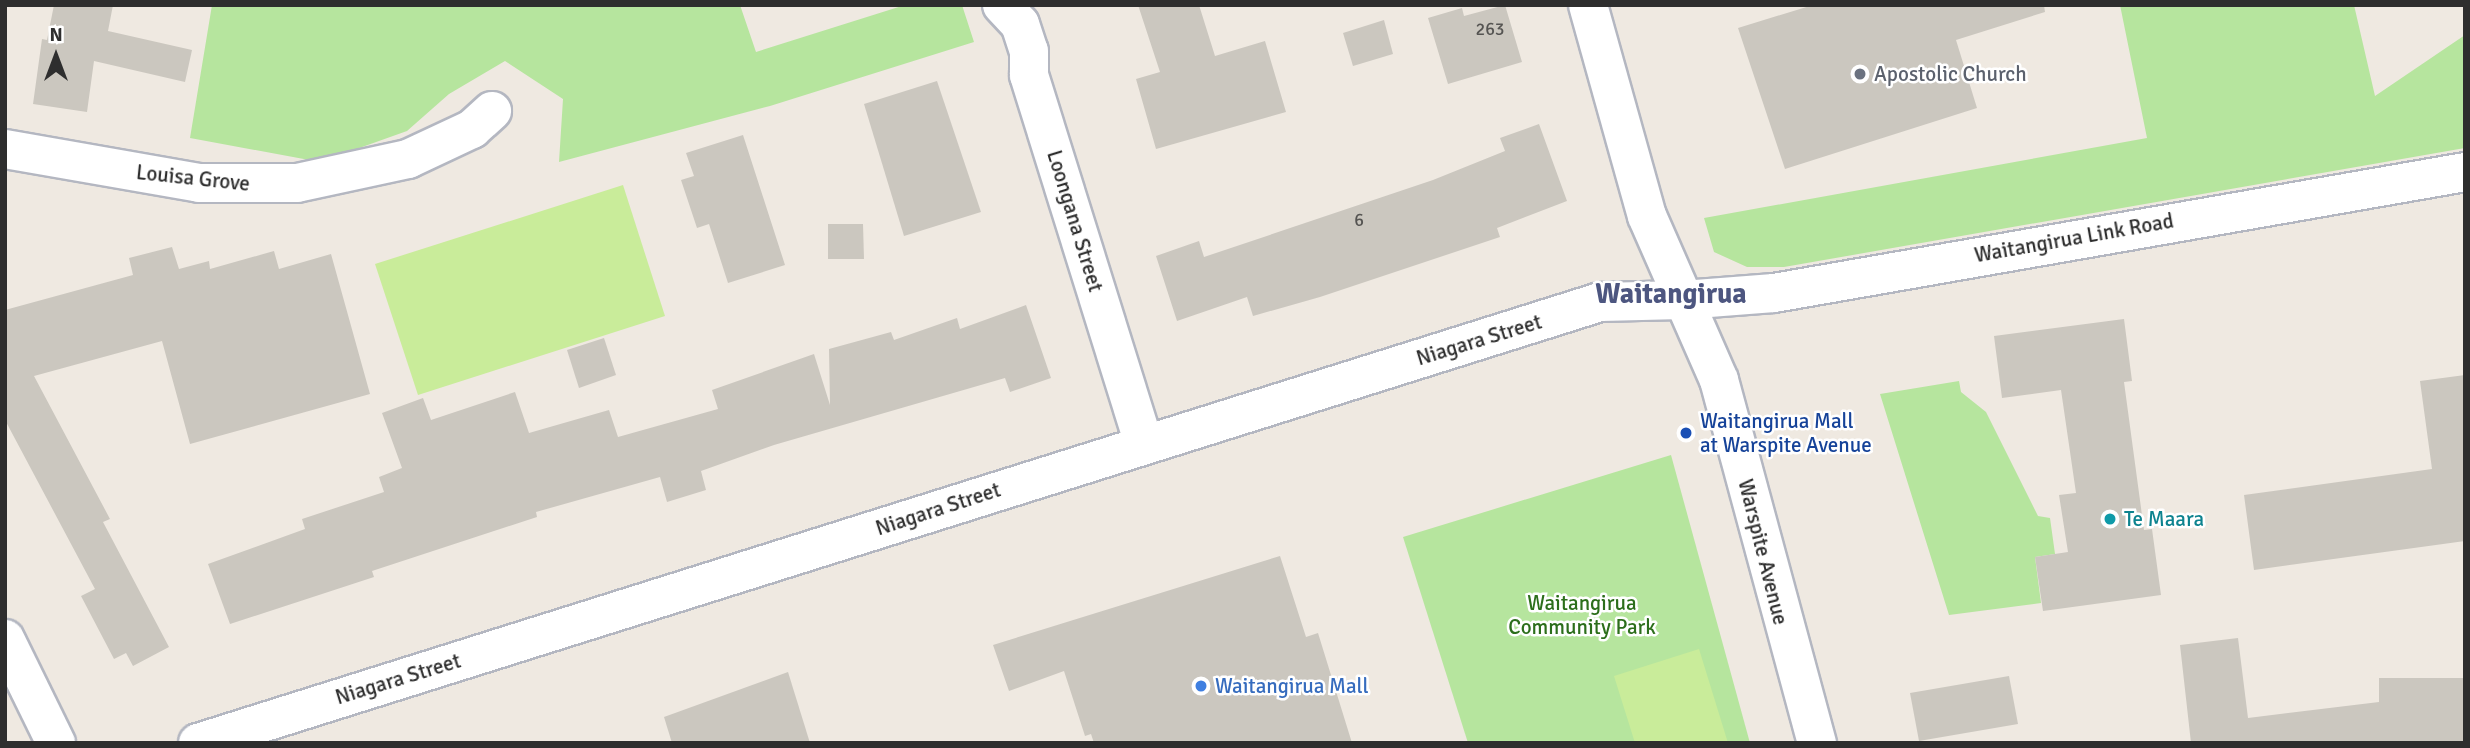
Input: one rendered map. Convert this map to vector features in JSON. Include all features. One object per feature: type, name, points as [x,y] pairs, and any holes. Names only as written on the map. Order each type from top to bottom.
[{"type":"street","name":"Loongana Street","points":[[1002,5],[1023,33],[1029,75],[1143,442]]},
{"type":"street","name":"Warspite Avenue","points":[[1588,5],[1647,216],[1719,380],[1817,743]]},
{"type":"street","name":"Louisa Grove","points":[[5,149],[199,183],[297,183],[408,159],[472,129],[492,111]]},
{"type":"street","name":"Waitangirua Link Road","points":[[1683,300],[1774,293],[2465,172]]},
{"type":"street","name":"Niagara Street","points":[[198,743],[1143,442],[1601,302],[1683,300]]},
{"type":"street","points":[[5,639],[56,743]]},
{"type":"green space","points":[[212,5],[740,5],[756,52],[905,5],[962,5],[974,42],[770,106],[559,162],[563,99],[505,61],[449,94],[407,131],[320,162],[190,138]]},
{"type":"green space","points":[[2120,5],[2354,5],[2375,96],[2465,35],[2465,148],[1784,267],[1747,267],[1714,252],[1704,218],[2147,138]]},
{"type":"green space","points":[[623,185],[665,316],[418,395],[375,264]]},
{"type":"green space","points":[[1959,381],[1961,392],[1986,412],[2038,516],[2050,518],[2055,554],[2035,557],[2041,603],[1949,615],[1880,394]]},
{"type":"green space","name":"Waitangirua Community Park","points":[[1671,455],[1750,743],[1468,743],[1403,537]]},
{"type":"green space","points":[[1699,649],[1728,743],[1635,743],[1614,676]]},
{"type":"building","points":[[54,5],[113,5],[108,31],[192,50],[185,82],[94,61],[87,112],[33,104],[42,39],[47,40]]},
{"type":"building","points":[[1138,5],[1199,5],[1215,56],[1265,41],[1286,112],[1156,149],[1136,79],[1160,72]]},
{"type":"building","points":[[1505,5],[1522,62],[1448,84],[1428,18],[1462,8],[1464,16]]},
{"type":"building","name":"Apostolic Church","points":[[1813,5],[2044,5],[2045,12],[1956,40],[1977,108],[1785,169],[1738,28]]},
{"type":"building","points":[[1384,20],[1393,54],[1353,66],[1343,33]]},
{"type":"building","points":[[937,81],[981,212],[904,236],[864,104]]},
{"type":"building","points":[[1539,124],[1567,201],[1497,228],[1500,237],[1320,297],[1253,316],[1247,297],[1177,321],[1156,256],[1199,241],[1204,257],[1433,180],[1505,151],[1500,138]]},
{"type":"building","points":[[743,135],[785,265],[728,283],[709,224],[697,228],[681,180],[694,176],[686,153]]},
{"type":"building","points":[[828,224],[863,224],[864,259],[828,259]]},
{"type":"building","points":[[172,247],[179,269],[209,261],[210,269],[274,251],[279,269],[331,254],[370,394],[190,444],[162,341],[34,376],[110,519],[103,522],[169,647],[133,666],[126,653],[114,659],[81,596],[95,589],[5,420],[5,310],[133,275],[129,258]]},
{"type":"building","points":[[1026,305],[1051,378],[1010,392],[1005,378],[774,445],[701,471],[706,490],[667,502],[660,477],[536,512],[537,517],[372,571],[374,577],[230,624],[208,564],[305,529],[302,519],[384,492],[379,477],[402,468],[382,413],[423,398],[431,420],[515,392],[529,433],[609,410],[618,437],[718,409],[712,390],[814,354],[830,405],[829,349],[891,332],[894,340],[957,318],[960,329]]},
{"type":"building","points":[[2124,319],[2132,381],[2124,382],[2144,530],[2152,529],[2161,595],[2043,611],[2035,557],[2068,552],[2059,495],[2076,493],[2061,390],[2002,398],[1994,336]]},
{"type":"building","points":[[604,338],[616,375],[579,388],[567,350]]},
{"type":"building","points":[[2465,375],[2465,541],[2254,570],[2244,495],[2432,469],[2420,381]]},
{"type":"building","name":"Waitangirua Mall","points":[[1280,556],[1306,637],[1318,633],[1352,743],[1094,743],[1091,734],[1085,736],[1064,671],[1009,691],[993,645]]},
{"type":"building","points":[[2238,638],[2248,718],[2379,702],[2379,678],[2465,678],[2465,743],[2191,743],[2180,645]]},
{"type":"building","points":[[788,672],[810,743],[672,743],[664,717]]},
{"type":"building","points":[[2009,676],[2018,724],[1919,741],[1910,693]]},
{"type":"place","name":"Apostolic Church","points":[[1860,74]]},
{"type":"place","name":"Waitangirua Mall at Warspite Avenue","points":[[1686,433]]},
{"type":"place","name":"Te Maara","points":[[2110,519]]},
{"type":"place","name":"Waitangirua Mall","points":[[1201,686]]},
{"type":"district","name":"Waitangirua","points":[[1671,294]]}]
